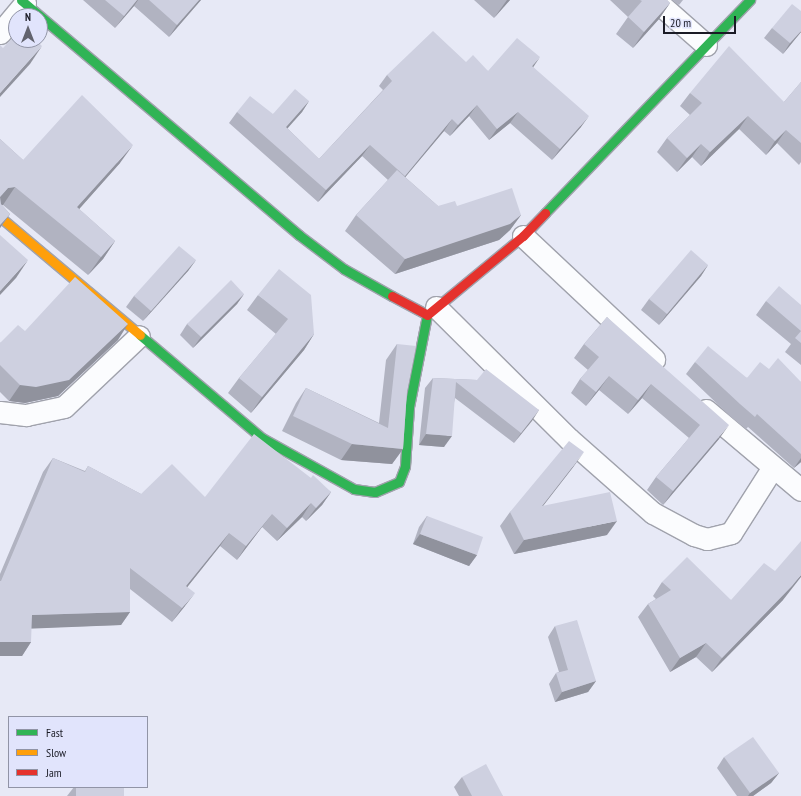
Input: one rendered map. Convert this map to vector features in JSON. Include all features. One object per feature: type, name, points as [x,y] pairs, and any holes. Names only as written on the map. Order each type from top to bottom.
[{"type":"street","points":[[655,0],[706,45]]},
{"type":"street","points":[[0,217],[139,336],[262,438],[354,489],[375,492],[399,482],[405,466],[409,407],[432,311],[523,236],[750,0]]},
{"type":"street","points":[[0,33],[23,2],[299,234],[344,269],[432,311],[569,439],[653,513],[694,535],[707,539],[731,533],[773,467]]},
{"type":"street","points":[[523,236],[667,372]]},
{"type":"street","points":[[0,412],[26,414],[64,407],[139,336]]},
{"type":"street","points":[[690,394],[801,490]]},
{"type":"building","points":[[105,0],[137,0],[124,16]]},
{"type":"building","points":[[149,0],[199,0],[177,25]]},
{"type":"building","points":[[640,0],[667,0],[670,3],[644,32],[628,17],[642,1]]},
{"type":"building","points":[[792,4],[801,11],[801,31],[790,43],[772,28]]},
{"type":"building","points":[[433,31],[466,62],[473,55],[488,71],[517,38],[540,57],[532,66],[589,116],[560,149],[518,112],[497,129],[477,105],[458,125],[452,119],[405,176],[370,145],[326,190],[237,112],[250,96],[273,114],[295,89],[309,101],[286,127],[319,159],[392,81],[387,75]]},
{"type":"building","points":[[8,43],[8,48],[40,48],[0,93],[0,45],[3,48]]},
{"type":"building","points":[[729,46],[784,102],[801,82],[801,143],[786,130],[775,141],[748,116],[710,152],[701,144],[687,158],[667,138],[702,103],[690,93]]},
{"type":"building","points":[[82,95],[133,145],[77,207],[115,241],[101,257],[15,187],[8,188],[0,197],[0,139],[23,160]]},
{"type":"building","points":[[397,170],[438,206],[455,201],[457,206],[512,188],[521,215],[510,224],[405,259],[356,215]]},
{"type":"building","points":[[0,197],[1,204],[10,214],[0,225]]},
{"type":"building","points":[[0,235],[28,260],[0,291]]},
{"type":"building","points":[[179,246],[196,260],[151,311],[134,296]]},
{"type":"building","points":[[691,250],[708,265],[667,314],[649,299]]},
{"type":"building","points":[[279,269],[311,295],[314,334],[262,397],[239,378],[288,319],[258,295]]},
{"type":"building","points":[[75,277],[128,324],[69,380],[36,387],[20,385],[0,365],[0,343],[18,325],[25,331]]},
{"type":"building","points":[[231,280],[244,294],[201,337],[187,324]]},
{"type":"building","points":[[779,286],[801,305],[801,331],[766,301]]},
{"type":"building","points":[[607,317],[729,425],[673,491],[656,477],[700,425],[651,384],[638,400],[609,376],[596,392],[580,379],[599,357],[584,344]]},
{"type":"building","points":[[801,331],[801,343],[795,338]]},
{"type":"building","points":[[397,344],[416,346],[407,391],[403,449],[352,444],[293,416],[306,388],[388,428]]},
{"type":"building","points":[[708,346],[747,378],[760,362],[769,369],[778,358],[801,382],[801,454],[757,414],[755,417],[740,404],[695,362]]},
{"type":"building","points":[[486,369],[539,410],[521,433],[456,382],[452,436],[426,434],[433,378],[477,380]]},
{"type":"building","points":[[254,434],[311,478],[313,475],[331,492],[316,508],[311,503],[287,528],[272,514],[246,546],[229,533],[186,586],[195,593],[182,608],[130,568],[130,612],[32,615],[31,642],[0,642],[0,581],[53,458],[85,472],[88,466],[141,494],[172,464],[205,497]]},
{"type":"building","points":[[569,441],[584,452],[542,506],[610,492],[617,521],[524,540],[510,512]]},
{"type":"building","points":[[427,516],[483,537],[477,555],[420,534]]},
{"type":"building","points":[[801,541],[801,575],[722,658],[706,643],[680,658],[648,604],[671,590],[662,582],[687,557],[731,600],[764,563],[775,571]]},
{"type":"building","points":[[577,620],[596,681],[562,692],[556,673],[568,670],[555,626]]},
{"type":"building","points":[[753,737],[779,773],[750,793],[724,757]]},
{"type":"building","points":[[486,764],[503,796],[472,796],[462,777]]},
{"type":"building","points":[[76,788],[124,788],[124,796],[76,796]]},
{"type":"traffic: fast","points":[[21,0],[299,235],[344,269],[392,296]]},
{"type":"traffic: fast","points":[[545,213],[750,0]]},
{"type":"traffic: fast","points":[[140,335],[262,438],[354,489],[375,492],[399,482],[405,466],[409,407],[427,315]]},
{"type":"traffic: slow","points":[[0,217],[140,335]]},
{"type":"traffic: jam","points":[[392,296],[427,315],[523,236],[545,213]]}]
